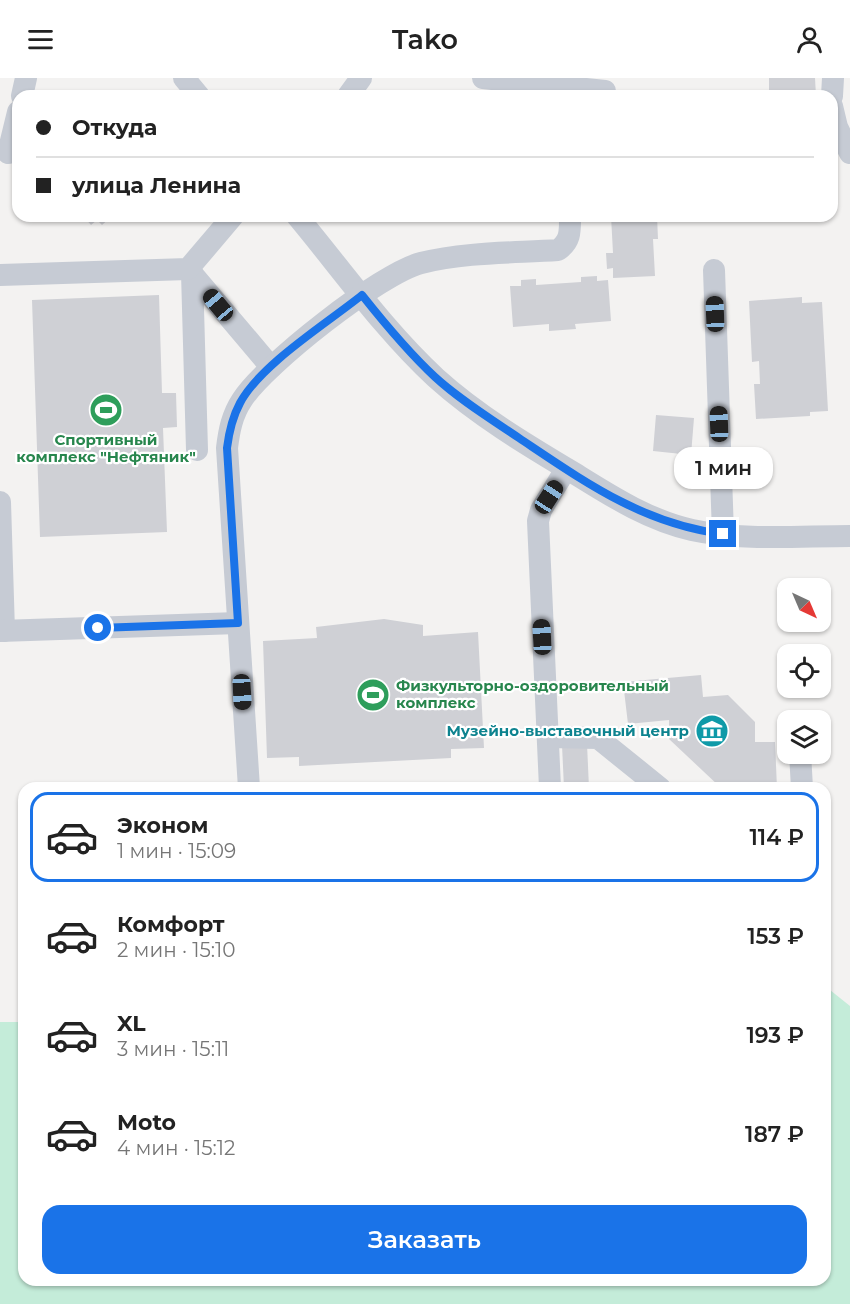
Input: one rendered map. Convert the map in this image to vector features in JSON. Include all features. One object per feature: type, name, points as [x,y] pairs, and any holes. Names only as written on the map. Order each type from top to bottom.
[{"type":"street","points":[[184,78],[193,90]]},
{"type":"street","points":[[483,78],[607,88]]},
{"type":"street","points":[[838,129],[850,153]]},
{"type":"street","points":[[8,153],[12,137]]},
{"type":"street","points":[[197,450],[190,271],[228,222]]},
{"type":"street","points":[[302,222],[412,355],[437,379],[494,422],[643,514],[693,530],[749,537],[850,536]]},
{"type":"street","points":[[249,782],[227,448],[230,425],[240,402],[271,367],[362,295],[386,279],[420,263],[443,258],[558,250],[566,244],[570,234],[570,222]]},
{"type":"street","points":[[714,270],[723,534]]},
{"type":"street","points":[[0,275],[190,271]]},
{"type":"street","points":[[190,271],[271,367]]},
{"type":"street","points":[[550,782],[538,521],[541,510],[567,469]]},
{"type":"street","points":[[0,502],[2,631],[238,623]]},
{"type":"street","points":[[548,737],[598,738],[653,782]]},
{"type":"street","points":[[801,764],[802,782]]},
{"type":"green space","points":[[831,991],[850,1006],[850,1304],[0,1304],[0,1022],[18,1022],[18,1286],[831,1286]]},
{"type":"building","points":[[769,78],[815,78],[816,90],[769,90]]},
{"type":"building","points":[[611,222],[657,222],[658,239],[653,239],[655,276],[613,278],[613,268],[607,269],[606,253],[613,253]]},
{"type":"building","points":[[597,276],[597,281],[608,280],[611,321],[575,324],[576,329],[549,331],[549,324],[513,327],[510,286],[521,286],[521,280],[536,279],[536,285],[581,282],[581,277]]},
{"type":"building","name":"Спортивный комплекс \"Нефтяник\"","points":[[159,295],[162,393],[176,393],[177,427],[163,428],[167,532],[40,537],[32,300]]},
{"type":"building","points":[[802,297],[802,303],[822,302],[828,411],[810,412],[810,416],[756,419],[754,384],[760,384],[759,361],[752,362],[749,301]]},
{"type":"building","points":[[656,415],[694,418],[691,455],[653,451]]},
{"type":"building","name":"Физкульторно-оздоровительный комплекс","points":[[384,619],[423,625],[423,636],[478,632],[484,748],[451,749],[451,758],[299,766],[299,757],[267,758],[263,641],[317,638],[316,627]]},
{"type":"building","name":"Музейно-выставочный центр","points":[[701,675],[703,697],[728,695],[755,722],[755,742],[775,742],[777,782],[715,782],[669,739],[669,720],[628,724],[623,682]]},
{"type":"building","points":[[587,744],[589,782],[564,782],[562,745]]},
{"type":"place","name":"Спортивный комплекс \"Нефтяник\"","points":[[106,410]]},
{"type":"place","name":"Физкульторно-оздоровительный комплекс","points":[[373,695]]},
{"type":"place","name":"Музейно-выставочный центр","points":[[712,731]]},
{"type":"route","points":[[98,628],[238,623],[227,448],[230,425],[240,402],[255,382],[362,295],[412,355],[437,379],[525,442],[610,496],[643,514],[668,524],[723,534]]}]
